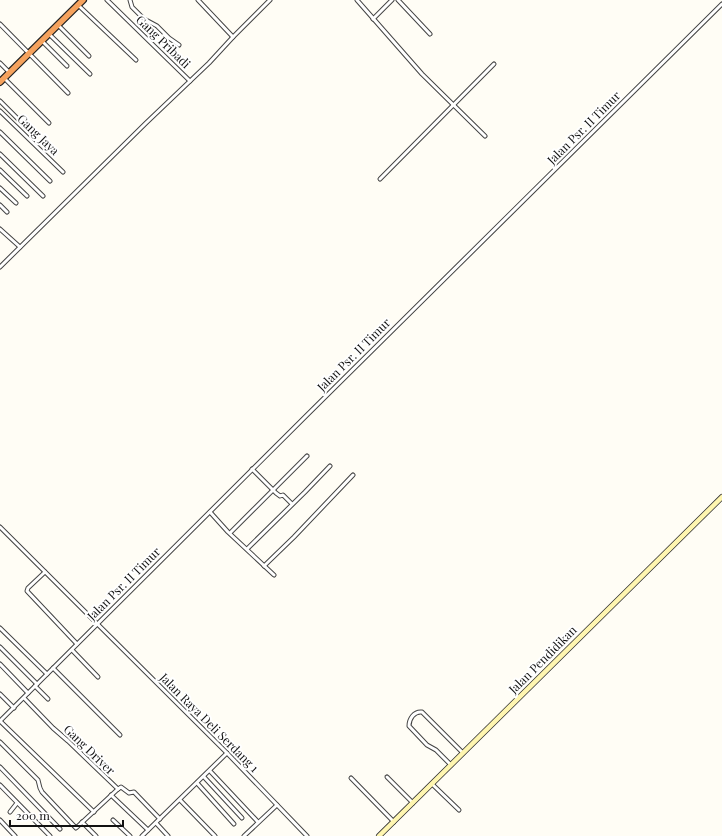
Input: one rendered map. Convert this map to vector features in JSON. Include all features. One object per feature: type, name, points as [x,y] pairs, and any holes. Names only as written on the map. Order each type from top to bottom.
[{"type":"highway","points":[[2,80],[83,0]]},
{"type":"main road","name":"Jalan Pendidikan","points":[[380,835],[721,498]]},
{"type":"street","name":"Gang Pribadi","points":[[107,0],[190,81]]},
{"type":"street","points":[[130,0],[132,8],[144,19],[157,26],[169,38],[179,45]]},
{"type":"street","points":[[198,0],[233,37]]},
{"type":"street","points":[[0,267],[146,122],[209,63],[270,0]]},
{"type":"street","points":[[356,0],[422,74],[485,136]]},
{"type":"street","points":[[373,19],[392,0]]},
{"type":"street","points":[[398,0],[430,34]]},
{"type":"street","name":"Jalan Psr. II Timur","points":[[0,721],[252,469],[722,4]]},
{"type":"street","points":[[78,5],[136,60]]},
{"type":"street","points":[[0,24],[68,93]]},
{"type":"street","points":[[58,26],[88,56]]},
{"type":"street","points":[[49,34],[90,74]]},
{"type":"street","points":[[42,41],[67,66]]},
{"type":"street","points":[[0,63],[9,72]]},
{"type":"street","points":[[380,179],[494,64]]},
{"type":"street","points":[[2,80],[49,123]]},
{"type":"street","points":[[0,101],[34,136]]},
{"type":"street","name":"Gang Jaya","points":[[0,111],[63,172]]},
{"type":"street","points":[[0,132],[50,181]]},
{"type":"street","points":[[0,154],[43,196]]},
{"type":"street","points":[[0,170],[27,196]]},
{"type":"street","points":[[0,188],[16,203]]},
{"type":"street","points":[[0,205],[7,212]]},
{"type":"street","points":[[0,229],[20,247]]},
{"type":"street","points":[[230,533],[307,456]]},
{"type":"street","points":[[247,549],[330,466]]},
{"type":"street","points":[[252,469],[273,490],[280,496],[283,495],[292,504]]},
{"type":"street","points":[[264,566],[353,475]]},
{"type":"street","points":[[210,512],[274,575]]},
{"type":"street","name":"Jalan Raya Deli Serdang 1","points":[[0,527],[227,753],[308,836]]},
{"type":"street","points":[[45,572],[28,588],[27,591],[77,644]]},
{"type":"street","points":[[0,628],[47,674]]},
{"type":"street","points":[[0,647],[48,699]]},
{"type":"street","points":[[72,650],[98,677]]},
{"type":"street","points":[[0,664],[28,693]]},
{"type":"street","points":[[53,668],[120,736]]},
{"type":"street","points":[[0,694],[14,708]]},
{"type":"street","name":"Gang Driver","points":[[24,698],[53,728],[118,789],[111,795],[148,830]]},
{"type":"street","points":[[451,765],[436,750],[427,745],[409,726],[410,720],[414,714],[422,712],[463,753]]},
{"type":"street","points":[[0,721],[94,812]]},
{"type":"street","points":[[0,742],[38,780],[40,790],[76,828],[111,795]]},
{"type":"street","points":[[142,836],[227,753]]},
{"type":"street","points":[[0,767],[60,829]]},
{"type":"street","points":[[210,771],[258,822]]},
{"type":"street","points":[[204,777],[242,818]]},
{"type":"street","points":[[387,777],[413,803]]},
{"type":"street","points":[[351,778],[394,822]]},
{"type":"street","points":[[197,783],[234,824]]},
{"type":"street","points":[[432,784],[459,810]]},
{"type":"street","points":[[0,785],[50,836]]},
{"type":"street","points":[[118,789],[121,787],[129,794],[134,792],[160,820]]},
{"type":"street","points":[[180,800],[215,836]]},
{"type":"street","points":[[10,812],[17,803]]},
{"type":"street","points":[[247,835],[258,822],[277,805]]},
{"type":"street","points":[[0,820],[15,836]]},
{"type":"street","points":[[113,820],[130,836]]},
{"type":"street","points":[[82,822],[96,836]]},
{"type":"street","points":[[156,823],[168,836]]}]
